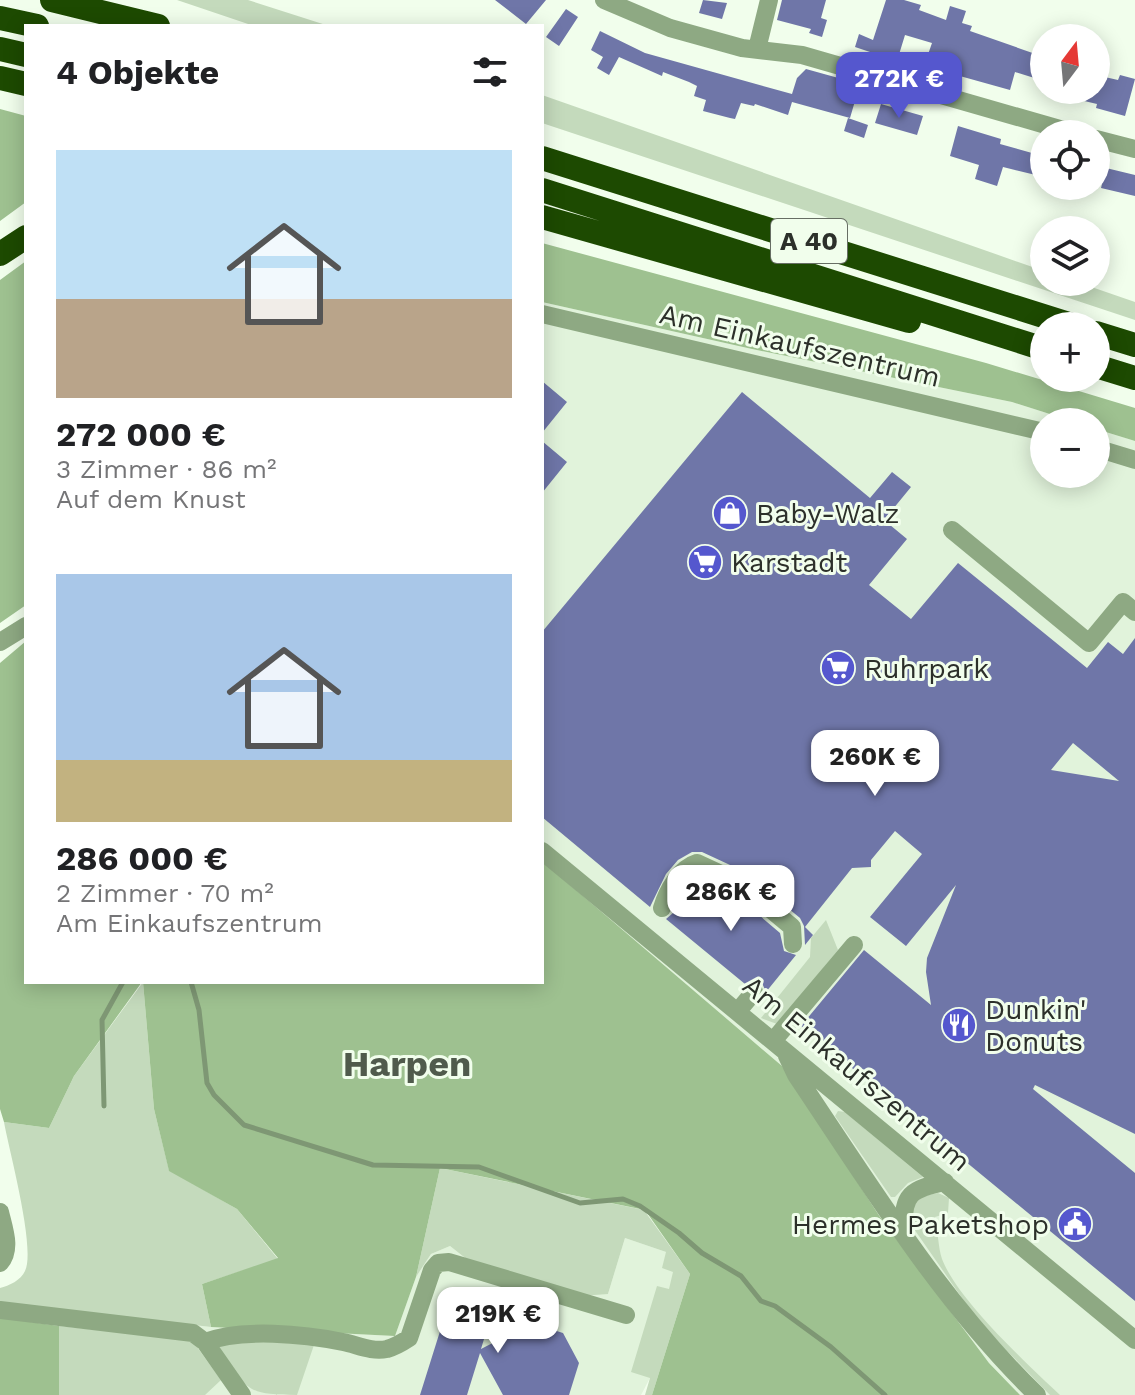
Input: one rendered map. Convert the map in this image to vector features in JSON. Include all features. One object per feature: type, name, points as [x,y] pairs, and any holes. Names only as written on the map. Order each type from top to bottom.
[{"type":"highway","points":[[52,0],[153,24]]},
{"type":"highway","points":[[98,0],[156,24]]},
{"type":"highway","points":[[0,18],[28,24]]},
{"type":"highway","points":[[0,49],[24,55]]},
{"type":"highway","points":[[0,78],[24,84]]},
{"type":"highway","name":"A 40","points":[[544,159],[1031,312]]},
{"type":"highway","name":"A 40","points":[[544,191],[1030,346]]},
{"type":"highway","points":[[544,218],[865,311],[1030,347]]},
{"type":"highway","points":[[0,254],[24,238]]},
{"type":"highway","points":[[1110,337],[1135,345]]},
{"type":"highway","points":[[1110,370],[1135,378]]},
{"type":"street","points":[[604,0],[670,28],[742,48],[802,55],[1030,120]]},
{"type":"street","points":[[757,49],[769,0]]},
{"type":"street","points":[[1110,143],[1135,149]]},
{"type":"street","name":"Am Einkaufszentrum","points":[[544,314],[1030,429]]},
{"type":"street","points":[[1110,452],[1135,460]]},
{"type":"street","points":[[952,530],[1089,643],[1123,602],[1135,612]]},
{"type":"street","points":[[0,642],[24,627]]},
{"type":"street","name":"Am Einkaufszentrum","points":[[544,853],[1135,1340]]},
{"type":"street","points":[[662,908],[666,893],[687,868],[697,863],[733,879],[780,916],[792,927],[793,944]]},
{"type":"street","points":[[854,945],[778,1046],[883,1205],[964,1317],[1037,1395]]},
{"type":"street","points":[[738,1011],[754,992]]},
{"type":"street","points":[[904,1230],[904,1203],[912,1193],[924,1186],[945,1182]]},
{"type":"street","points":[[0,1212],[6,1256],[0,1263]]},
{"type":"street","points":[[205,1342],[225,1334],[298,1336],[345,1342],[368,1350],[388,1349],[409,1338],[432,1270],[438,1263],[449,1262],[626,1315]]},
{"type":"street","points":[[0,1310],[193,1333],[205,1342],[242,1395]]},
{"type":"shaded area","points":[[177,0],[248,0],[323,24],[248,24]]},
{"type":"shaded area","points":[[544,96],[1030,266],[1030,285],[544,124]]},
{"type":"shaded area","points":[[1110,293],[1135,302],[1135,320],[1063,296],[1110,296]]},
{"type":"shaded area","name":"Ruhrpark","points":[[544,302],[1031,408],[1030,488],[1110,488],[1110,433],[1135,441],[1135,1395],[1020,1395],[989,1363],[880,1217],[782,1066],[544,863]]},
{"type":"shaded area","points":[[826,920],[838,950],[777,1024],[761,1018],[810,957],[811,938]]},
{"type":"shaded area","points":[[143,984],[154,1109],[169,1170],[237,1209],[278,1259],[202,1284],[211,1327],[0,1303],[0,1288],[21,1277],[27,1259],[25,1222],[4,1122],[49,1128],[74,1076]]},
{"type":"shaded area","points":[[838,1111],[845,1112],[923,1177],[908,1183],[895,1197],[891,1197],[835,1116]]},
{"type":"shaded area","points":[[440,1168],[644,1210],[690,1274],[652,1395],[645,1395],[650,1378],[631,1372],[657,1286],[669,1289],[673,1272],[662,1268],[666,1252],[625,1238],[608,1294],[580,1296],[469,1261],[450,1246],[431,1254],[416,1277]]},
{"type":"shaded area","points":[[938,1193],[949,1198],[948,1213],[935,1217],[942,1259],[950,1275],[977,1312],[1060,1395],[1050,1395],[978,1321],[914,1229],[910,1214],[918,1197]]},
{"type":"shaded area","points":[[625,1238],[666,1252],[674,1271],[650,1378],[641,1395],[59,1395],[57,1347],[0,1319],[0,1302],[211,1327],[395,1336],[416,1277],[431,1254],[450,1246],[469,1261],[608,1294]]},
{"type":"shaded area","points":[[59,1326],[192,1340],[221,1380],[205,1395],[59,1395]]},
{"type":"shaded area","points":[[219,1341],[315,1342],[297,1395],[266,1393],[249,1387],[217,1349]]},
{"type":"green space","points":[[0,109],[24,115],[24,203],[0,221]]},
{"type":"green space","points":[[544,244],[1030,376],[1030,392],[1082,392],[1135,408],[1135,441],[1110,433],[1110,408],[1031,408],[544,302]]},
{"type":"green space","points":[[24,262],[24,606],[0,623],[0,280]]},
{"type":"green space","points":[[24,643],[24,984],[141,984],[74,1076],[49,1128],[4,1122],[0,1109],[0,663]]},
{"type":"green space","points":[[544,863],[782,1066],[880,1217],[989,1363],[1020,1395],[652,1395],[690,1274],[645,1210],[440,1168],[416,1277],[395,1336],[211,1327],[202,1284],[278,1258],[237,1209],[169,1171],[154,1109],[143,984],[544,984]]},
{"type":"green space","points":[[2,1318],[59,1326],[59,1395],[0,1395]]},
{"type":"building","points":[[495,0],[546,0],[526,24]]},
{"type":"building","points":[[703,0],[727,3],[722,19],[699,13]]},
{"type":"building","points":[[782,0],[826,0],[821,18],[827,20],[822,37],[809,33],[811,29],[777,20]]},
{"type":"building","points":[[886,0],[904,0],[921,5],[919,10],[946,20],[950,6],[966,11],[962,23],[972,26],[970,31],[1030,52],[1030,77],[1015,72],[1010,90],[924,66],[932,43],[905,35],[897,61],[855,47],[859,34],[873,40]]},
{"type":"building","points":[[566,9],[578,17],[559,46],[546,37]]},
{"type":"building","points":[[600,31],[645,53],[792,94],[797,78],[806,69],[860,84],[850,118],[792,102],[788,115],[755,104],[741,103],[735,119],[730,118],[703,111],[706,100],[694,96],[697,86],[663,72],[662,76],[619,57],[609,75],[597,68],[603,57],[591,50]]},
{"type":"building","points":[[1120,75],[1135,79],[1125,116],[1096,108],[1097,104],[1110,104],[1110,78],[1118,80]]},
{"type":"building","points":[[881,104],[923,116],[917,135],[875,123]]},
{"type":"building","points":[[848,118],[868,125],[864,138],[844,131]]},
{"type":"building","points":[[958,126],[1001,139],[1000,144],[1030,152],[1030,174],[1003,167],[997,186],[975,179],[979,165],[950,156]]},
{"type":"building","points":[[1110,169],[1135,175],[1135,196],[1110,190]]},
{"type":"building","points":[[544,383],[567,402],[544,431]]},
{"type":"building","points":[[742,392],[870,498],[892,472],[911,487],[884,520],[907,539],[869,585],[911,619],[958,563],[1087,668],[1108,642],[1123,654],[1135,638],[1135,1134],[1035,1085],[1033,1089],[1135,1173],[1135,1301],[801,1026],[864,950],[931,1005],[927,958],[956,885],[906,946],[870,917],[922,854],[895,831],[871,860],[871,867],[852,868],[805,927],[813,935],[805,945],[804,926],[800,918],[743,871],[702,852],[692,852],[678,860],[666,874],[650,907],[544,819],[544,630]],"holes":[[[1073,743],[1119,781],[1051,770]]]},
{"type":"building","points":[[544,443],[567,462],[544,491]]},
{"type":"building","points":[[697,876],[732,892],[780,933],[784,951],[796,955],[766,992],[757,980],[745,984],[666,919],[673,913],[685,888]]},
{"type":"building","points":[[452,1293],[494,1306],[481,1349],[531,1323],[563,1333],[579,1363],[569,1395],[503,1395],[480,1353],[467,1395],[420,1395]]},
{"type":"waterway","points":[[104,1106],[102,1020],[122,984]]},
{"type":"waterway","points":[[192,984],[199,1010],[207,1083],[214,1095],[244,1125],[373,1165],[479,1167],[580,1203],[623,1199],[640,1206],[702,1253],[741,1276],[761,1301],[775,1306],[831,1347],[885,1395]]},
{"type":"place","name":"Baby-Walz","points":[[730,513]]},
{"type":"place","name":"Karstadt","points":[[705,562]]},
{"type":"place","name":"Ruhrpark","points":[[838,668]]},
{"type":"place","name":"Dunkin' Donuts","points":[[959,1025]]},
{"type":"place","name":"Hermes Paketshop","points":[[1075,1224]]},
{"type":"district","name":"Harpen","points":[[407,1063]]}]
